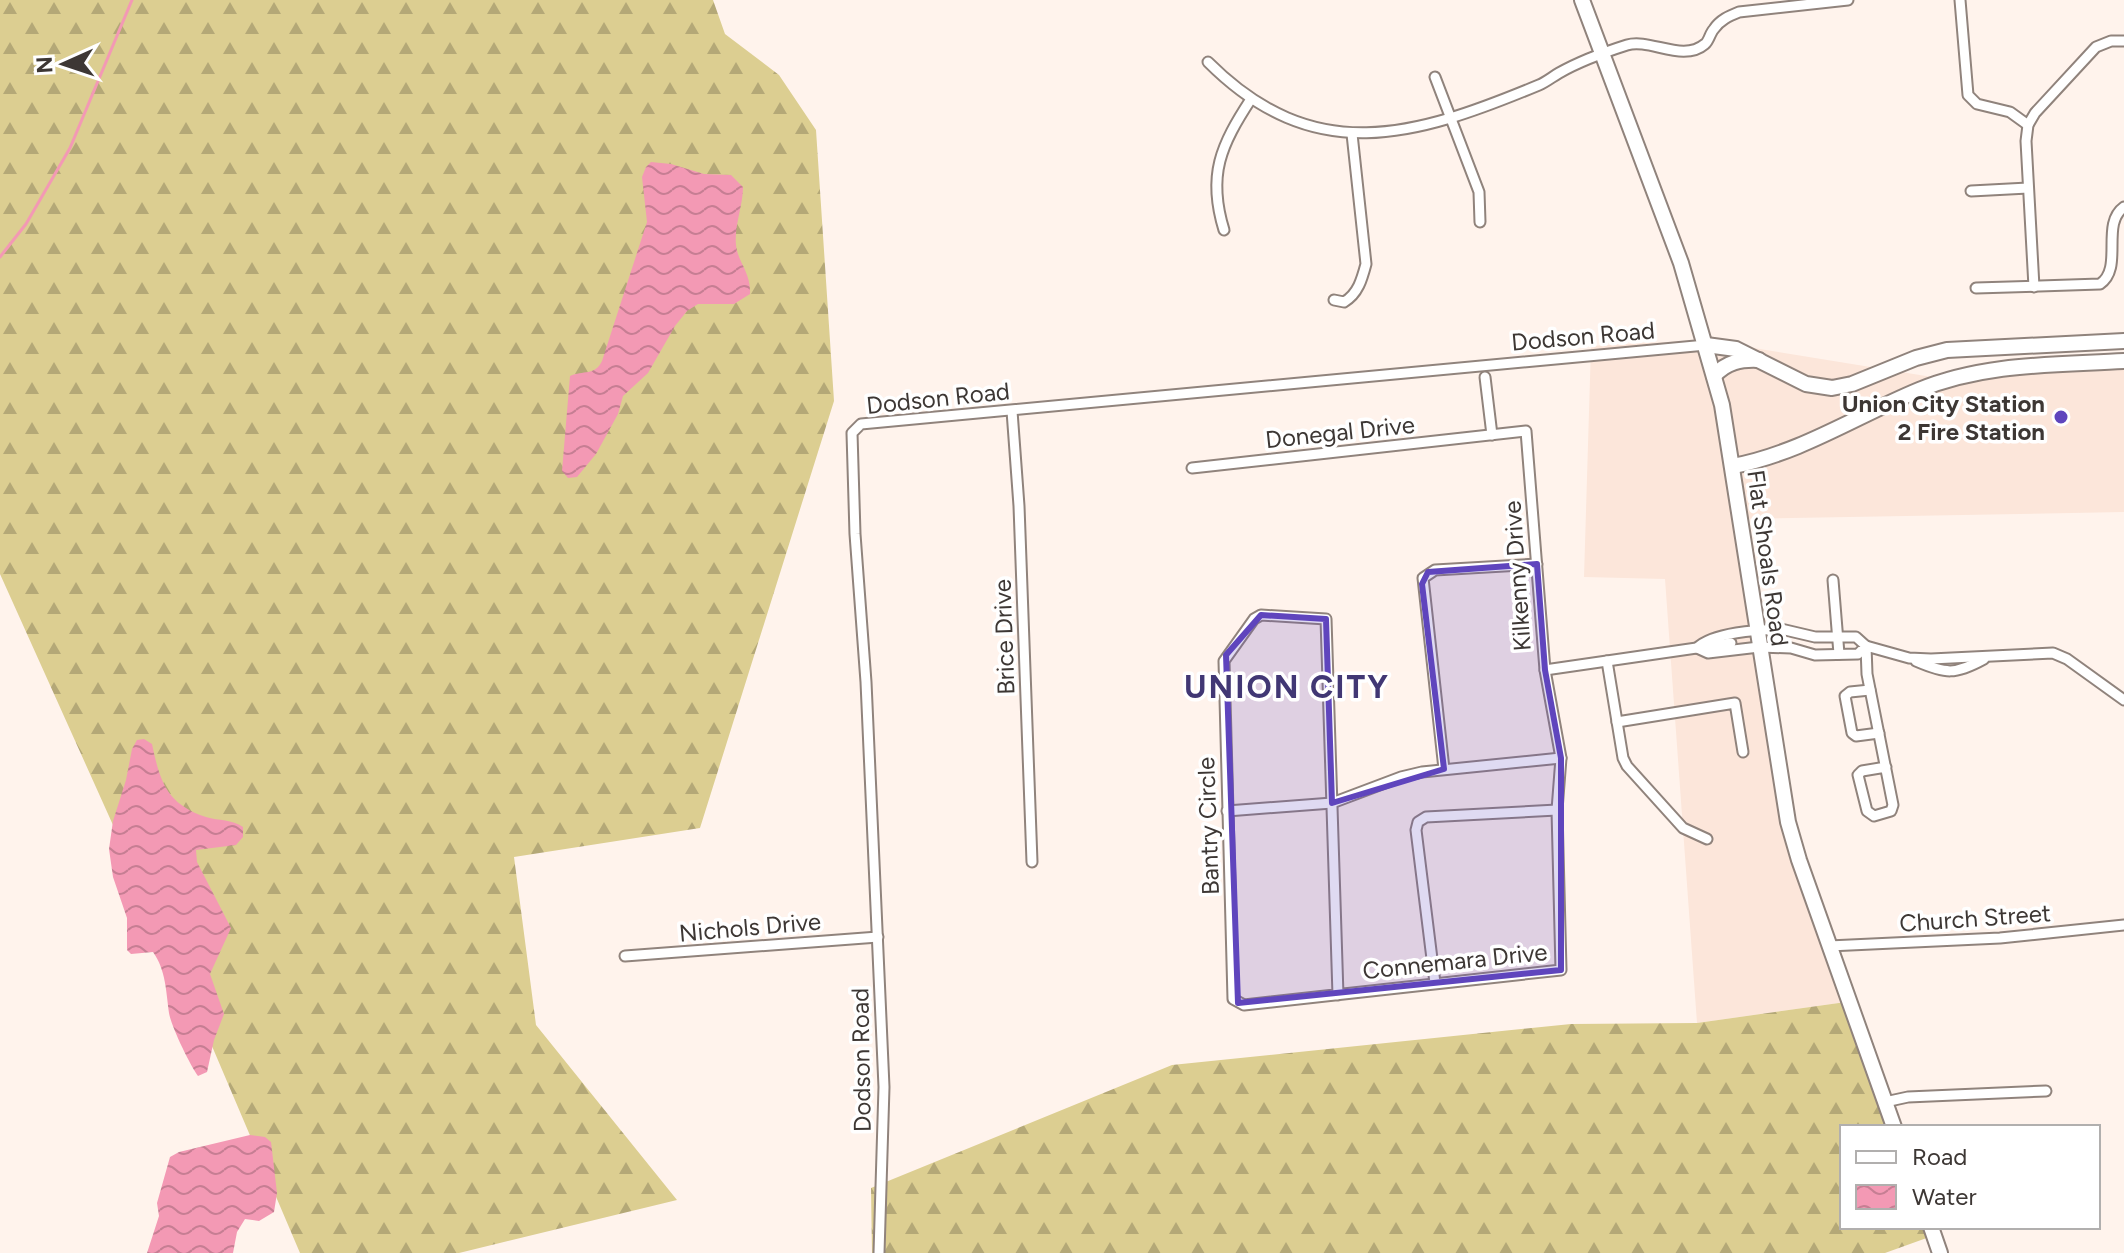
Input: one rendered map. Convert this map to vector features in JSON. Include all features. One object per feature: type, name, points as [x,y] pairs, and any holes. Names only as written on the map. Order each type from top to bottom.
[{"type":"street","name":"Flat Shoals Road","points":[[1582,0],[1681,263],[1706,345],[1733,466],[1788,822],[1893,1125]]},
{"type":"street","points":[[1208,62],[1251,99],[1303,124],[1352,134],[1403,131],[1451,118],[1542,84],[1561,72],[1632,44],[1681,51],[1693,49],[1705,44],[1714,28],[1726,18],[1762,5],[1848,0]]},
{"type":"street","points":[[1960,0],[1968,95],[1977,104],[2010,112],[2028,125]]},
{"type":"street","points":[[2034,287],[2026,141],[2028,125],[2035,113],[2096,47],[2111,41],[2124,41]]},
{"type":"street","points":[[1435,77],[1479,192],[1480,222]]},
{"type":"street","points":[[1224,230],[1216,196],[1218,162],[1229,132],[1251,99]]},
{"type":"street","points":[[1334,300],[1344,302],[1351,298],[1366,264],[1352,134]]},
{"type":"street","points":[[1971,191],[2028,188]]},
{"type":"street","points":[[1976,288],[2100,284],[2110,280],[2116,268],[2116,217],[2124,207]]},
{"type":"street","points":[[1706,345],[1736,349],[1806,384],[1832,388],[1852,384],[1916,358],[1947,350],[2124,341]]},
{"type":"street","name":"Dodson Road","points":[[879,1253],[884,1087],[852,433],[861,424],[1706,345]]},
{"type":"street","points":[[1714,376],[1721,367],[1733,362],[1763,361]]},
{"type":"street","points":[[1733,466],[1778,456],[1920,390],[1955,378],[2027,366],[2124,361]]},
{"type":"street","points":[[1485,377],[1492,435]]},
{"type":"street","name":"Brice Drive","points":[[1012,411],[1019,506],[1032,862]]},
{"type":"street","name":"Kilkenny Drive","points":[[1492,435],[1526,431],[1545,670],[1561,758],[1557,810]]},
{"type":"street","name":"Donegal Drive","points":[[1192,468],[1492,435]]},
{"type":"street","points":[[1444,769],[1423,578],[1435,570],[1537,564]]},
{"type":"street","points":[[1833,580],[1839,654]]},
{"type":"street","name":"Bantry Circle","points":[[1261,615],[1326,619],[1338,995],[1244,1005],[1233,999],[1227,811],[1224,661],[1254,619],[1261,615]]},
{"type":"street","points":[[1545,670],[1697,648],[1708,653],[1756,630],[1781,629],[1815,637],[1856,637],[1866,646],[1909,658],[2053,653],[2067,659],[2124,700]]},
{"type":"street","points":[[1697,648],[1705,640],[1791,648],[1815,655],[1858,654],[1866,646]]},
{"type":"street","points":[[1866,646],[1870,690],[1886,767],[1893,805],[1891,811],[1874,816],[1867,811],[1858,775],[1862,771],[1886,767]]},
{"type":"street","points":[[1607,661],[1623,758],[1627,766],[1683,828],[1707,839]]},
{"type":"street","points":[[1870,690],[1850,692],[1845,696],[1852,733],[1856,736],[1879,733]]},
{"type":"street","points":[[1617,722],[1735,703],[1743,752]]},
{"type":"street","points":[[1227,811],[1332,803],[1401,777],[1444,769],[1561,758]]},
{"type":"street","points":[[1435,983],[1416,830],[1418,822],[1426,817],[1557,810]]},
{"type":"street","name":"Connemara Drive","points":[[1338,995],[1561,970],[1557,810]]},
{"type":"street","name":"Church Street","points":[[1829,946],[2000,938],[2124,925]]},
{"type":"street","name":"Nichols Drive","points":[[625,956],[878,937]]},
{"type":"street","points":[[1885,1102],[1908,1097],[2046,1091]]},
{"type":"street","points":[[1932,1229],[1940,1253]]},
{"type":"highlighted area","points":[[1537,564],[1545,670],[1561,758],[1561,970],[1238,1003],[1226,655],[1261,615],[1326,619],[1332,803],[1444,769],[1422,584],[1428,572]]},
{"type":"shaded area","points":[[1704,340],[1932,377],[2124,356],[2124,512],[1738,519],[1786,823],[1846,1002],[1697,1023],[1665,579],[1584,577],[1591,346]]},
{"type":"green space","points":[[0,0],[713,0],[725,34],[779,75],[816,130],[834,401],[700,828],[514,857],[536,1025],[677,1200],[459,1253],[300,1253],[203,1025],[0,574]]},
{"type":"green space","points":[[1846,1002],[1892,1125],[1840,1125],[1840,1229],[1933,1229],[1935,1235],[1885,1253],[872,1253],[871,1188],[1172,1065],[1571,1024],[1697,1023]]},
{"type":"water","points":[[651,162],[671,164],[704,174],[731,175],[743,187],[736,245],[749,280],[750,294],[734,304],[698,304],[687,311],[648,373],[623,396],[618,414],[596,454],[577,477],[568,478],[562,471],[570,376],[592,371],[602,361],[647,222],[642,177]]},
{"type":"water","points":[[144,739],[152,744],[162,780],[173,798],[193,812],[243,827],[243,837],[236,845],[196,850],[197,862],[231,928],[210,974],[224,1014],[207,1072],[198,1076],[170,1019],[161,966],[153,952],[131,954],[127,950],[127,918],[113,877],[109,849],[113,821],[132,749],[137,740]]},
{"type":"water","points":[[250,1135],[265,1137],[271,1142],[277,1193],[274,1212],[259,1221],[245,1219],[237,1232],[233,1253],[147,1253],[159,1216],[157,1203],[170,1157],[179,1152]]},
{"type":"waterway","points":[[0,257],[26,224],[70,148],[132,0]]},
{"type":"place","name":"Union City Station 2 Fire Station","points":[[2061,417]]},
{"type":"district","name":"UNION CITY","points":[[1287,687]]}]
